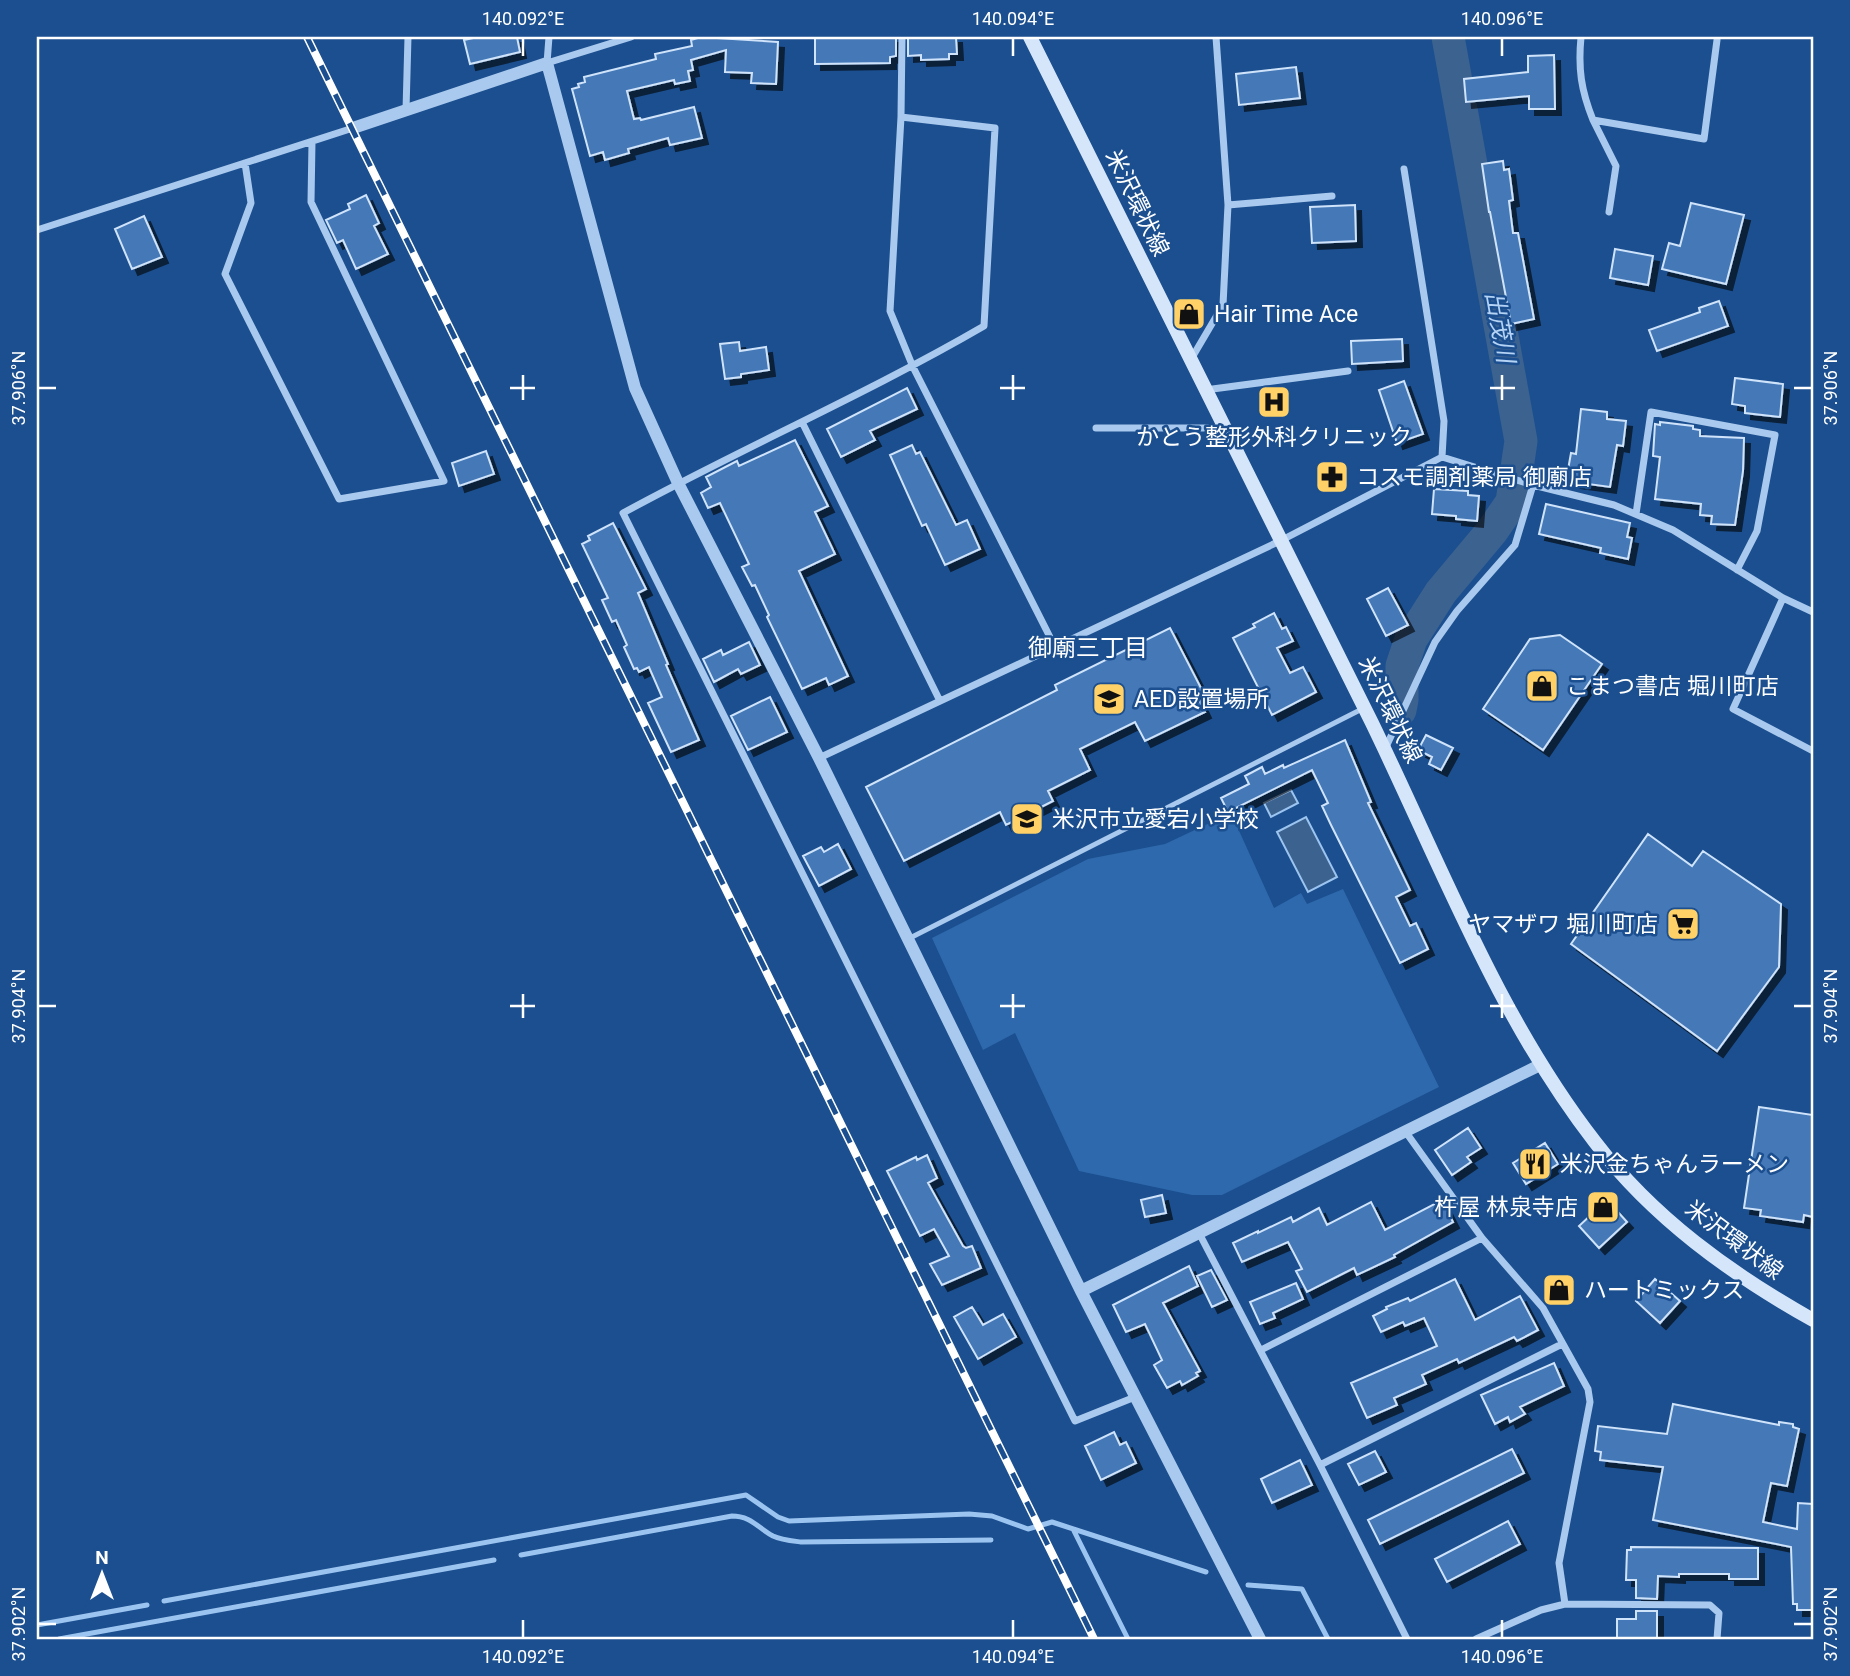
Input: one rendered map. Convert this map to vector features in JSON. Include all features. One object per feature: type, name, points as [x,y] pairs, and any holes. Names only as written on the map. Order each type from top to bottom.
[{"type":"main road","name":"米沢環状線","points":[[1030,37],[1385,750],[1486,963],[1540,1065],[1596,1143],[1646,1199],[1709,1254],[1759,1289],[1813,1320]]},
{"type":"street","points":[[406,111],[408,37]]},
{"type":"street","points":[[549,37],[547,64],[635,388],[678,483],[819,758],[1081,1291],[1260,1639]]},
{"type":"street","points":[[37,230],[631,37]]},
{"type":"street","points":[[902,37],[901,117],[890,311],[913,367],[1055,647]]},
{"type":"street","points":[[1190,361],[1223,305],[1228,205],[1216,37]]},
{"type":"street","points":[[1581,37],[1578,63],[1581,84],[1593,120],[1616,166],[1609,212]]},
{"type":"street","points":[[1593,120],[1704,139],[1717,40]]},
{"type":"street","points":[[901,117],[995,128],[984,326],[913,367],[623,513],[1075,1421],[1135,1396]]},
{"type":"street","points":[[245,163],[251,203],[225,274],[339,499],[444,481],[311,202],[312,142]]},
{"type":"street","points":[[1404,169],[1444,421],[1442,457]]},
{"type":"street","points":[[1228,205],[1332,196]]},
{"type":"street","points":[[1204,391],[1348,371]]},
{"type":"street","points":[[1636,514],[1651,412],[1775,435],[1757,531],[1737,570]]},
{"type":"street","points":[[802,422],[940,701]]},
{"type":"street","points":[[1096,428],[1223,428]]},
{"type":"street","points":[[819,758],[1280,541],[1442,457],[1533,485],[1614,505],[1636,514],[1673,530],[1783,598],[1813,612]]},
{"type":"street","points":[[1385,750],[1435,642],[1457,611],[1515,545],[1533,485]]},
{"type":"street","points":[[1783,598],[1733,709],[1813,751]]},
{"type":"street","points":[[1081,1291],[1540,1065]]},
{"type":"street","points":[[1405,1131],[1482,1238],[1536,1298],[1588,1389],[1590,1402],[1559,1563],[1565,1604]]},
{"type":"street","points":[[1199,1233],[1407,1639]]},
{"type":"street","points":[[1261,1350],[1482,1238]]},
{"type":"street","points":[[1320,1465],[1562,1344]]},
{"type":"street","points":[[1476,1639],[1541,1609],[1565,1604],[1710,1605],[1718,1613],[1717,1639]]},
{"type":"lane","points":[[908,939],[1364,708]]},
{"type":"shaded area","points":[[1291,790],[1298,803],[1271,817],[1264,803]]},
{"type":"shaded area","points":[[1231,813],[1274,908],[1301,893],[1307,904],[1343,889],[1439,1087],[1222,1195],[1192,1195],[1079,1171],[1015,1033],[983,1050],[932,938],[1088,859],[1165,844]]},
{"type":"shaded area","points":[[1306,817],[1337,877],[1308,892],[1277,832]]},
{"type":"building","points":[[478,37],[517,37],[520,52],[470,64],[464,40]]},
{"type":"building","points":[[701,37],[778,42],[776,84],[751,83],[752,73],[725,72],[726,50],[691,60],[693,70],[688,71],[690,81],[675,84],[674,80],[627,91],[634,119],[641,120],[694,107],[702,138],[670,145],[668,138],[628,149],[629,153],[605,160],[603,152],[590,156],[572,89],[585,82],[584,77],[656,59],[655,54],[692,46],[691,40]]},
{"type":"building","points":[[815,37],[896,37],[896,56],[890,57],[890,63],[815,64]]},
{"type":"building","points":[[908,37],[956,37],[957,54],[949,54],[949,59],[921,60],[921,55],[908,56]]},
{"type":"building","points":[[1554,55],[1555,109],[1529,109],[1529,96],[1466,102],[1464,79],[1528,72],[1528,56]]},
{"type":"building","points":[[1296,67],[1300,98],[1239,105],[1236,74]]},
{"type":"building","points":[[1503,161],[1504,170],[1509,169],[1513,233],[1518,233],[1534,319],[1511,324],[1482,164]]},
{"type":"building","points":[[366,195],[379,223],[374,226],[388,254],[356,269],[343,240],[337,243],[326,220],[350,209],[348,204]]},
{"type":"building","points":[[1691,203],[1744,215],[1726,284],[1662,269],[1669,243],[1680,246]]},
{"type":"building","points":[[1355,205],[1356,241],[1312,243],[1310,207]]},
{"type":"building","points":[[144,216],[162,257],[132,269],[115,229]]},
{"type":"building","points":[[1615,249],[1653,256],[1648,285],[1610,278]]},
{"type":"building","points":[[1719,301],[1728,326],[1657,351],[1649,330],[1700,312],[1699,308]]},
{"type":"building","points":[[1402,339],[1403,361],[1352,364],[1351,341]]},
{"type":"building","points":[[739,342],[740,351],[766,347],[769,370],[725,379],[720,344]]},
{"type":"building","points":[[1735,378],[1783,384],[1780,417],[1745,413],[1745,406],[1732,404]]},
{"type":"building","points":[[1404,381],[1423,434],[1397,443],[1379,390]]},
{"type":"building","points":[[907,388],[917,409],[870,431],[875,440],[841,457],[827,429]]},
{"type":"building","points":[[1581,409],[1607,412],[1607,419],[1626,421],[1623,446],[1617,445],[1610,487],[1566,481],[1571,453],[1576,454]]},
{"type":"building","points":[[1660,422],[1693,426],[1693,429],[1700,430],[1700,436],[1744,438],[1743,471],[1735,525],[1711,524],[1712,516],[1700,515],[1701,504],[1655,499],[1660,457],[1653,456],[1655,424],[1660,425]]},
{"type":"building","points":[[795,440],[828,506],[815,512],[835,554],[799,571],[848,676],[829,685],[826,678],[802,689],[767,617],[769,615],[755,585],[752,586],[742,567],[749,564],[720,503],[708,508],[701,493],[711,487],[706,477],[737,461],[739,466]]},
{"type":"building","points":[[912,445],[916,454],[920,452],[956,525],[967,520],[980,549],[945,565],[926,524],[922,526],[890,455]]},
{"type":"building","points":[[486,451],[494,474],[459,486],[452,463]]},
{"type":"building","points":[[1434,489],[1468,491],[1468,495],[1479,496],[1477,521],[1432,514]]},
{"type":"building","points":[[1546,504],[1630,523],[1627,537],[1632,538],[1628,559],[1600,553],[1601,548],[1539,534]]},
{"type":"building","points":[[613,523],[646,589],[638,593],[699,740],[671,752],[648,703],[662,697],[649,667],[639,672],[637,668],[634,669],[616,620],[612,622],[602,600],[608,598],[582,544],[590,540],[588,536]]},
{"type":"building","points":[[1388,588],[1408,625],[1386,636],[1367,599]]},
{"type":"building","points":[[1274,613],[1282,629],[1286,627],[1293,641],[1277,648],[1290,673],[1303,667],[1316,692],[1272,715],[1233,638]]},
{"type":"building","points":[[1170,628],[1202,690],[1196,693],[1205,712],[1145,741],[1135,722],[1080,749],[1090,770],[1048,791],[1053,801],[1006,825],[1000,812],[904,861],[866,787],[1057,690],[1055,685]]},
{"type":"building","name":"こまつ書店 堀川町店","points":[[1560,635],[1602,664],[1543,750],[1483,709],[1530,639]]},
{"type":"building","points":[[749,642],[760,665],[741,674],[738,669],[714,682],[703,659],[721,650],[723,655]]},
{"type":"building","points":[[770,697],[787,732],[748,750],[731,716]]},
{"type":"building","points":[[1426,735],[1453,748],[1441,770],[1429,764],[1432,757],[1418,750]]},
{"type":"building","points":[[1345,740],[1371,802],[1368,803],[1410,890],[1396,897],[1410,926],[1416,923],[1428,949],[1400,963],[1322,806],[1328,803],[1312,770],[1228,812],[1221,798],[1249,784],[1245,776],[1262,767],[1265,774],[1283,765],[1284,768]]},
{"type":"building","name":"ヤマザワ 堀川町店","points":[[1648,834],[1692,866],[1703,851],[1781,904],[1779,967],[1717,1051],[1571,944]]},
{"type":"building","points":[[838,844],[851,869],[819,886],[803,856],[821,847],[824,852]]},
{"type":"building","points":[[1759,1107],[1813,1115],[1813,1217],[1804,1215],[1803,1222],[1760,1216],[1761,1210],[1744,1208]]},
{"type":"building","points":[[1468,1128],[1481,1148],[1467,1157],[1471,1162],[1452,1175],[1435,1150]]},
{"type":"building","name":"米沢金ちゃんラーメン","points":[[1545,1143],[1558,1164],[1526,1184],[1513,1163]]},
{"type":"building","points":[[927,1155],[937,1178],[928,1183],[963,1246],[972,1246],[981,1268],[942,1285],[930,1264],[949,1256],[934,1229],[920,1236],[887,1171],[916,1157],[917,1160]]},
{"type":"building","points":[[1162,1195],[1166,1213],[1145,1217],[1141,1200]]},
{"type":"building","points":[[1442,1200],[1453,1222],[1394,1255],[1395,1257],[1357,1275],[1354,1268],[1307,1292],[1296,1271],[1302,1269],[1288,1242],[1242,1262],[1233,1243],[1291,1217],[1293,1222],[1319,1208],[1327,1225],[1371,1202],[1385,1230]]},
{"type":"building","points":[[1607,1200],[1627,1222],[1599,1248],[1579,1226]]},
{"type":"building","points":[[1189,1266],[1198,1286],[1163,1303],[1200,1371],[1196,1373],[1198,1376],[1182,1385],[1180,1381],[1167,1388],[1154,1365],[1162,1360],[1145,1324],[1126,1332],[1113,1305]]},
{"type":"building","points":[[1211,1270],[1227,1300],[1212,1307],[1197,1276]]},
{"type":"building","points":[[1455,1279],[1475,1320],[1520,1296],[1538,1330],[1517,1341],[1514,1337],[1459,1363],[1457,1359],[1422,1375],[1426,1384],[1394,1398],[1397,1405],[1367,1418],[1351,1383],[1437,1346],[1424,1318],[1405,1326],[1403,1322],[1381,1332],[1373,1316],[1387,1309],[1386,1307],[1408,1298],[1410,1301]]},
{"type":"building","points":[[1655,1279],[1680,1301],[1660,1323],[1636,1301]]},
{"type":"building","points":[[1296,1283],[1303,1299],[1273,1313],[1275,1318],[1260,1324],[1250,1302]]},
{"type":"building","points":[[972,1307],[983,1325],[1003,1314],[1016,1337],[978,1359],[954,1317]]},
{"type":"building","points":[[1554,1363],[1564,1386],[1520,1407],[1525,1414],[1510,1422],[1508,1417],[1495,1424],[1481,1395]]},
{"type":"building","points":[[1673,1404],[1779,1425],[1779,1422],[1793,1424],[1793,1427],[1799,1429],[1787,1486],[1771,1483],[1763,1522],[1797,1529],[1798,1503],[1813,1504],[1813,1610],[1797,1610],[1797,1604],[1793,1604],[1791,1547],[1653,1520],[1663,1467],[1600,1460],[1601,1452],[1595,1451],[1598,1426],[1667,1434]]},
{"type":"building","points":[[1114,1432],[1120,1445],[1126,1442],[1136,1463],[1101,1480],[1085,1446]]},
{"type":"building","points":[[1512,1449],[1524,1473],[1380,1544],[1368,1520]]},
{"type":"building","points":[[1375,1451],[1386,1472],[1359,1485],[1348,1464]]},
{"type":"building","points":[[1300,1460],[1312,1485],[1272,1503],[1261,1479]]},
{"type":"building","points":[[1508,1521],[1520,1544],[1447,1582],[1435,1559]]},
{"type":"building","points":[[1631,1547],[1758,1548],[1758,1579],[1729,1579],[1729,1574],[1658,1576],[1657,1599],[1636,1598],[1636,1580],[1626,1580],[1627,1550],[1631,1550]]},
{"type":"building","points":[[1636,1611],[1657,1611],[1657,1639],[1617,1639],[1617,1619],[1636,1619]]},
{"type":"waterway","name":"出茂川","points":[[1400,710],[1402,666],[1411,639],[1441,592],[1492,531],[1512,502],[1521,441],[1448,37]]},
{"type":"waterway","points":[[164,1601],[746,1495],[778,1517],[789,1521],[969,1514],[992,1516],[1028,1529],[1052,1522],[1206,1572]]},
{"type":"waterway","points":[[521,1555],[732,1516],[749,1520],[776,1537],[801,1542],[991,1540]]},
{"type":"waterway","points":[[1073,1529],[1128,1639]]},
{"type":"waterway","points":[[59,1639],[494,1560]]},
{"type":"waterway","points":[[1248,1585],[1302,1589],[1328,1639]]},
{"type":"waterway","points":[[37,1625],[147,1605]]},
{"type":"railway","points":[[307,37],[1094,1639]]},
{"type":"place","name":"Hair Time Ace","points":[[1189,314]]},
{"type":"place","name":"かとう整形外科クリニック","points":[[1274,402]]},
{"type":"place","name":"コスモ調剤薬局 御廟店","points":[[1332,477]]},
{"type":"place","name":"こまつ書店 堀川町店","points":[[1542,686]]},
{"type":"place","name":"AED設置場所","points":[[1109,699]]},
{"type":"place","name":"米沢市立愛宕小学校","points":[[1027,819]]},
{"type":"place","name":"ヤマザワ 堀川町店","points":[[1683,924]]},
{"type":"place","name":"米沢金ちゃんラーメン","points":[[1535,1164]]},
{"type":"place","name":"杵屋 林泉寺店","points":[[1603,1207]]},
{"type":"place","name":"ハートミックス","points":[[1559,1290]]},
{"type":"district","name":"御廟三丁目","points":[[1088,648]]}]
